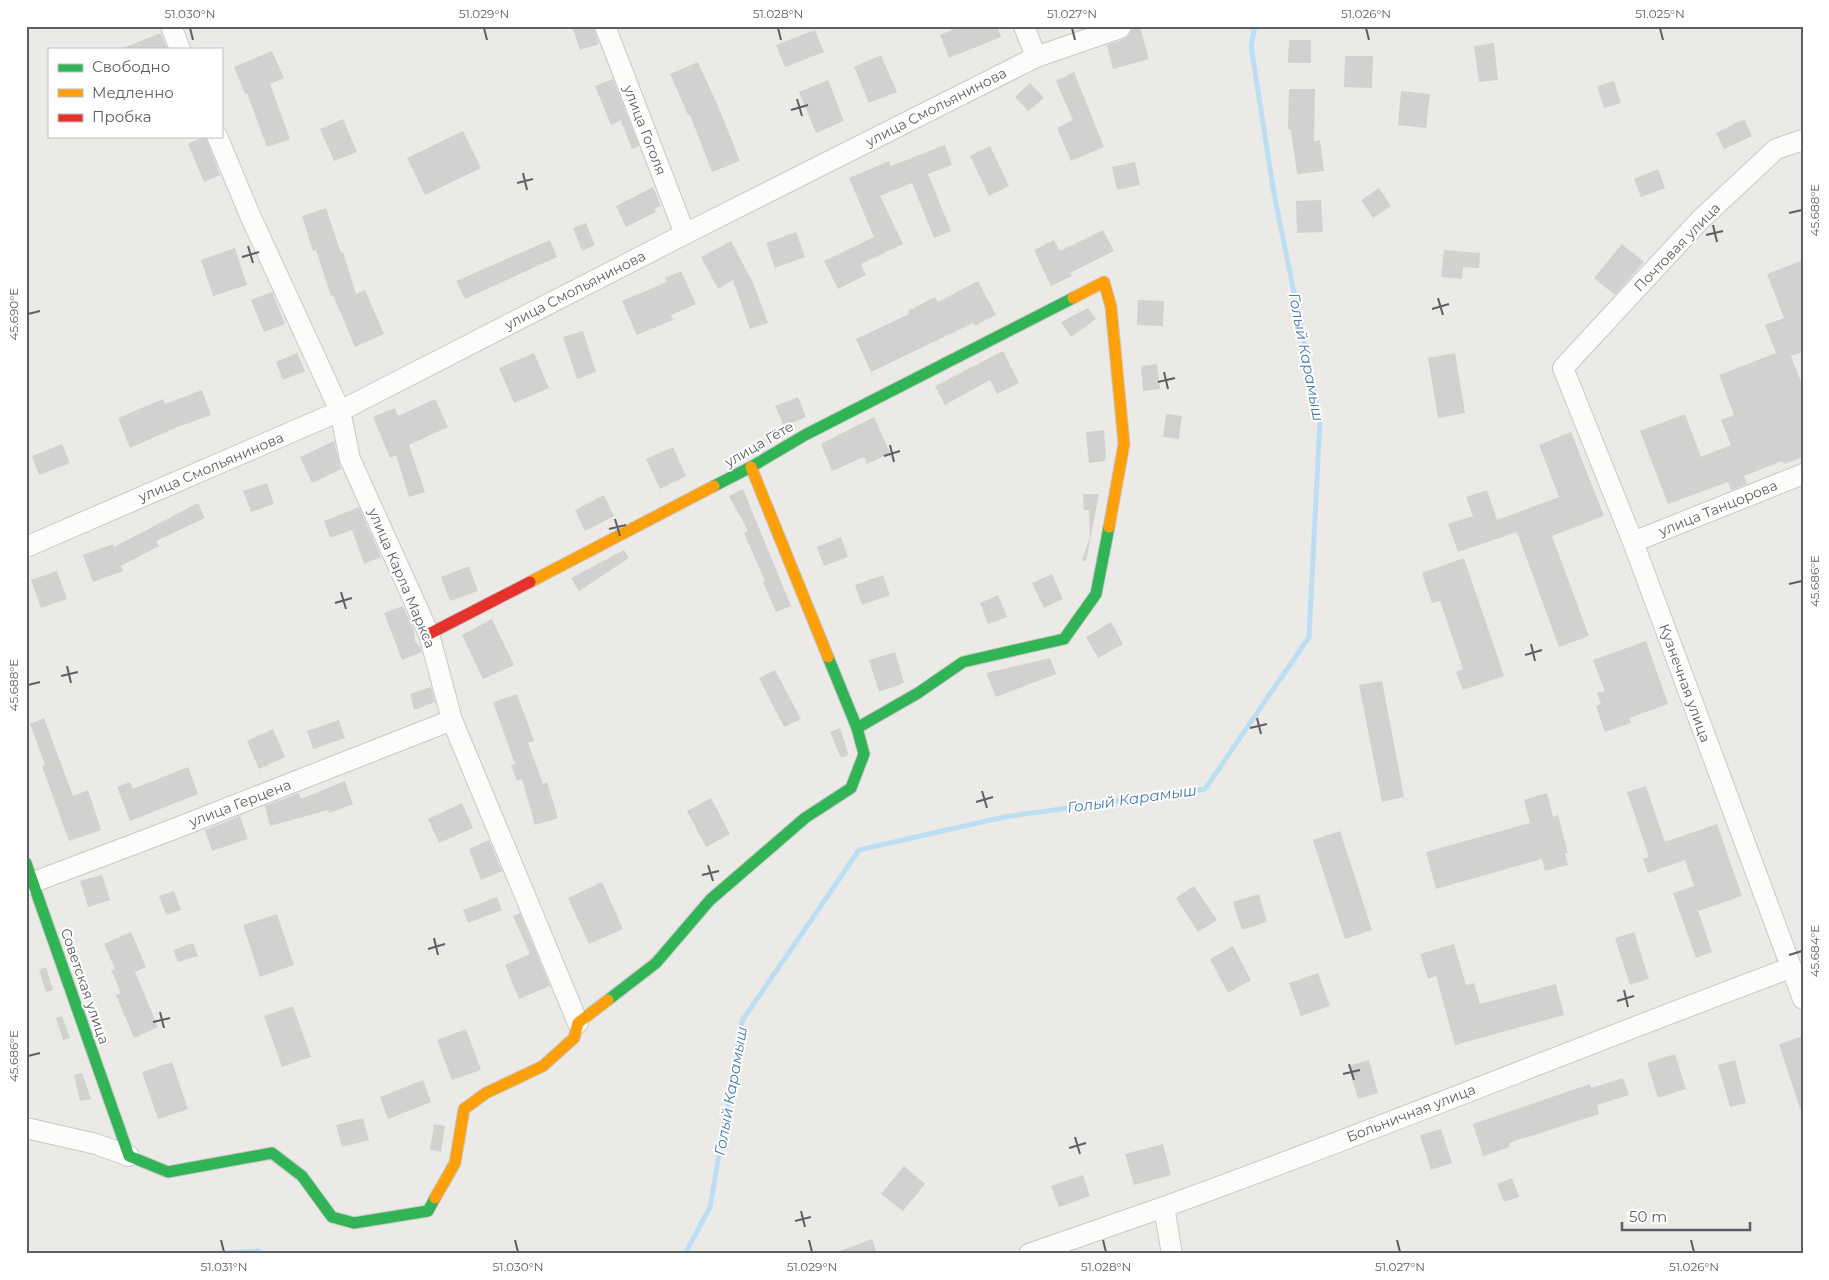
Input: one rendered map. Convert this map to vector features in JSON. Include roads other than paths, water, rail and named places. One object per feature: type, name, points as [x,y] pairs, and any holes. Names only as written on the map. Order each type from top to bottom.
[{"type":"street","points":[[171,26],[180,48]]},
{"type":"street","name":"улица Гоголя","points":[[605,26],[685,234]]},
{"type":"street","points":[[1024,26],[1036,57]]},
{"type":"street","name":"улица Смольянинова","points":[[26,547],[340,411],[1036,57],[1120,28]]},
{"type":"street","name":"улица Карла Маркса","points":[[218,138],[249,213],[340,411],[350,459],[429,634],[452,720],[578,1023]]},
{"type":"street","name":"Почтовая улица","points":[[1563,368],[1700,220],[1776,149],[1803,140]]},
{"type":"street","name":"улица Гёте","points":[[429,634],[751,467],[806,435],[1104,282],[1111,307],[1124,444],[1096,594],[1064,639],[963,662],[918,693],[857,728]]},
{"type":"street","name":"Кузнечная улица","points":[[1563,368],[1633,542],[1803,999]]},
{"type":"street","points":[[26,1128],[96,1144],[168,1172],[272,1153],[302,1176],[332,1217],[354,1223],[428,1211],[455,1163],[464,1109],[486,1093],[543,1066],[574,1038],[578,1023],[656,963],[710,900],[805,818],[851,788],[864,754],[857,728],[751,467]]},
{"type":"street","name":"улица Танцорова","points":[[1633,542],[1803,474]]},
{"type":"street","name":"улица Герцена","points":[[30,883],[174,829],[452,720]]},
{"type":"street","name":"Советская улица","points":[[26,862],[30,883],[129,1156]]},
{"type":"street","name":"Больничная улица","points":[[1029,1254],[1164,1207],[1339,1142],[1650,1020],[1790,968]]},
{"type":"street","points":[[1164,1207],[1172,1254]]},
{"type":"waterway","name":"Голый Карамыш","points":[[685,1254],[710,1207],[742,1021],[859,850],[1004,817],[1205,789],[1309,637],[1320,420],[1274,194],[1251,46],[1255,26]]},
{"type":"waterway","name":"Голый Карамыш","points":[[204,1254],[259,1251],[262,1254]]}]
